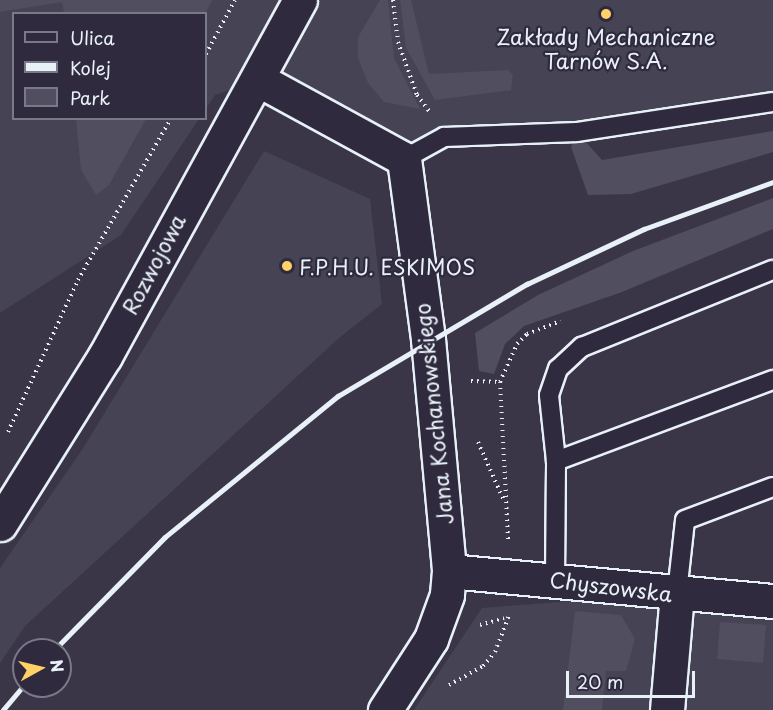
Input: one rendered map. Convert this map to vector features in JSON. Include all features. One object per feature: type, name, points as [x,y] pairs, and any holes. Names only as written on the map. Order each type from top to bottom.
[{"type":"street","name":"Rozwojowa","points":[[0,524],[105,356],[178,217],[258,80],[300,0]]},
{"type":"street","points":[[258,80],[404,159]]},
{"type":"street","name":"Jana Kochanowskiego","points":[[386,710],[436,628],[449,571],[428,339],[404,159]]},
{"type":"street","name":"Chyszowska","points":[[449,571],[555,579],[773,601]]},
{"type":"street","points":[[667,710],[677,593]]},
{"type":"lane","points":[[404,159],[444,137],[577,132],[773,102]]},
{"type":"lane","points":[[555,579],[556,461],[549,395],[558,369],[582,347],[773,270]]},
{"type":"lane","points":[[556,461],[773,380]]},
{"type":"lane","points":[[677,593],[685,520],[773,487]]},
{"type":"path","points":[[207,52],[235,0]]},
{"type":"path","points":[[5,439],[78,280],[170,120]]},
{"type":"path","points":[[467,381],[500,382]]},
{"type":"path","points":[[446,687],[489,659],[502,640],[509,616]]},
{"type":"shaded area","name":"Zakłady Mechaniczne Tarnów S.A.","points":[[0,0],[773,0],[773,102],[577,132],[444,137],[404,159],[259,80],[215,95],[207,107],[207,12],[12,12],[12,120],[198,120],[121,235],[0,313]]},
{"type":"shaded area","points":[[264,151],[370,199],[382,304],[339,338],[25,626],[17,638],[12,638],[12,645],[0,663],[0,568],[82,450]]},
{"type":"shaded area","points":[[677,593],[773,607],[773,710],[414,710],[482,608]]},
{"type":"green space","points":[[0,0],[212,0],[206,12],[64,12],[62,2],[0,12]]},
{"type":"green space","points":[[380,0],[388,0],[394,58],[420,109],[384,102],[368,83],[358,58],[358,37]]},
{"type":"green space","points":[[400,0],[411,0],[429,74],[508,70],[513,75],[511,90],[435,100],[406,48]]},
{"type":"green space","points":[[76,120],[145,120],[109,185],[96,195],[81,170]]},
{"type":"green space","points":[[773,131],[773,152],[631,194],[588,195],[571,147],[577,132],[602,160]]},
{"type":"green space","points":[[773,198],[773,229],[622,292],[524,326],[505,344],[494,374],[479,371],[475,333],[538,295],[633,251]]},
{"type":"green space","points":[[575,611],[621,615],[635,639],[626,671],[606,671],[602,710],[563,710]]},
{"type":"green space","points":[[720,622],[766,625],[763,663],[717,659]]},
{"type":"railway","points":[[66,638],[165,537],[338,396],[527,284],[644,229],[773,182]]},
{"type":"railway","points":[[3,710],[13,698]]},
{"type":"place","name":"Zakłady Mechaniczne Tarnów S.A.","points":[[606,14]]},
{"type":"place","name":"F.P.H.U. ESKIMOS","points":[[287,266]]}]
